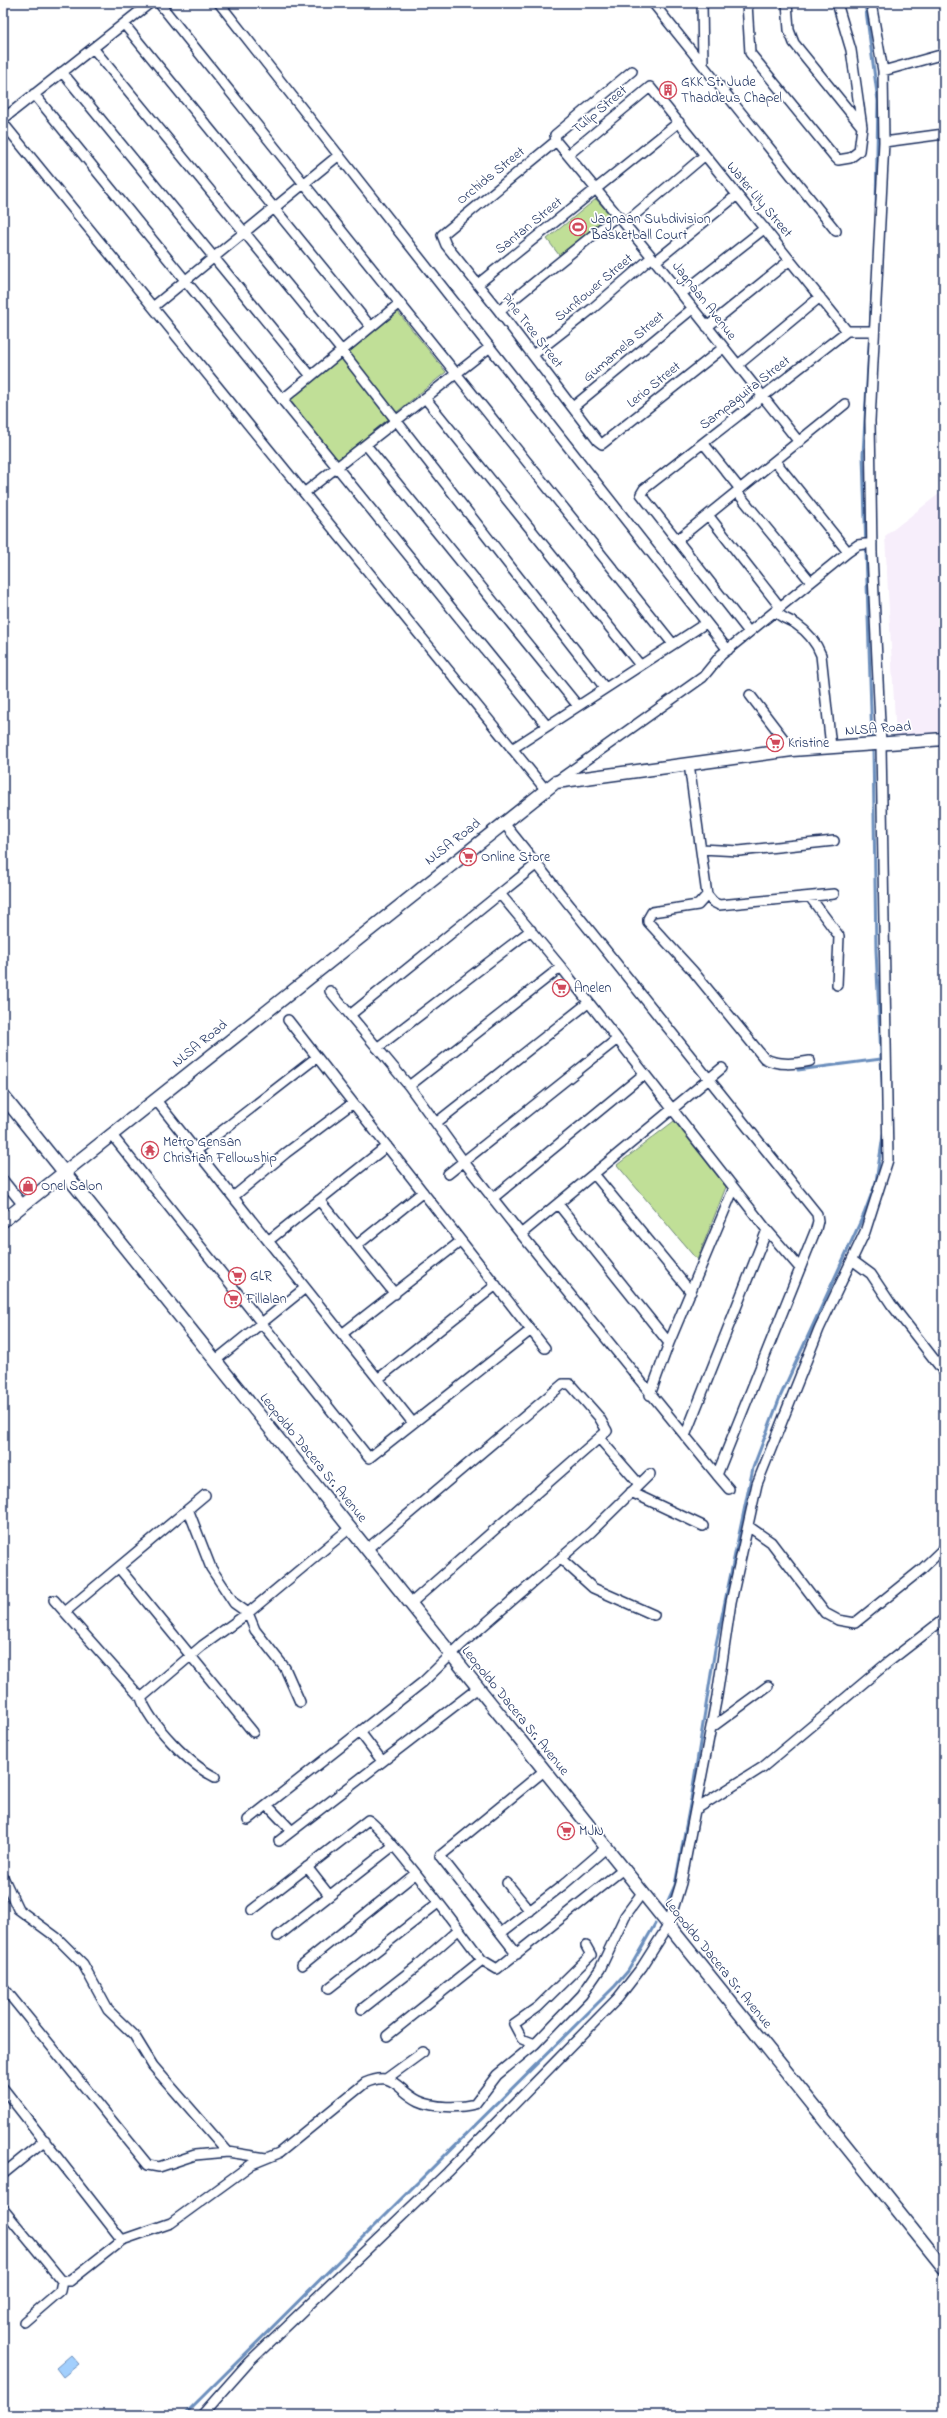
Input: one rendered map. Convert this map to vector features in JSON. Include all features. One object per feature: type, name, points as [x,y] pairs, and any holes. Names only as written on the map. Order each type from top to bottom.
[{"type":"main road","name":"NLSA Road","points":[[3,1221],[503,822],[556,782],[792,750],[944,739]]},
{"type":"main road","name":"Leopoldo Dacera Sr. Avenue","points":[[3,1096],[944,2268]]},
{"type":"street","points":[[3,119],[150,3]]},
{"type":"street","points":[[159,3],[674,644]]},
{"type":"street","points":[[220,3],[728,650]]},
{"type":"street","points":[[653,3],[703,64],[769,150],[836,231]]},
{"type":"street","points":[[702,3],[703,64]]},
{"type":"street","points":[[747,3],[750,53],[836,158],[850,158],[859,151],[862,127],[851,50],[837,3]]},
{"type":"street","points":[[787,3],[788,25],[794,43],[862,127]]},
{"type":"street","points":[[202,2415],[249,2362],[448,2172],[618,1998],[642,1967],[668,1926],[681,1883],[711,1728],[725,1635],[757,1484],[767,1455],[819,1329],[852,1260],[875,1206],[888,1160],[888,1078],[875,744],[865,544],[873,331],[884,142],[883,71],[871,3]]},
{"type":"street","points":[[124,24],[371,327]]},
{"type":"street","points":[[93,48],[342,351],[606,688]]},
{"type":"street","points":[[883,71],[944,54]]},
{"type":"street","points":[[62,72],[310,376]]},
{"type":"street","points":[[556,141],[554,134],[632,72]]},
{"type":"street","name":"Water Lily Street","points":[[650,87],[679,122],[704,156],[765,228],[847,331]]},
{"type":"street","name":"Tulip Street","points":[[568,155],[650,87]]},
{"type":"street","points":[[34,94],[547,726]]},
{"type":"street","name":"Santan Street","points":[[478,284],[598,189],[679,122]]},
{"type":"street","points":[[3,123],[545,789]]},
{"type":"street","points":[[884,142],[944,134]]},
{"type":"street","name":"Jagnaan Avenue","points":[[556,141],[598,189],[723,348],[800,442]]},
{"type":"street","name":"Orchids Street","points":[[443,233],[556,141]]},
{"type":"street","points":[[152,307],[339,155]]},
{"type":"street","points":[[625,223],[704,156]]},
{"type":"street","name":"Sunflower Street","points":[[533,355],[737,195]]},
{"type":"street","points":[[499,311],[618,215]]},
{"type":"street","points":[[681,294],[765,228]]},
{"type":"street","name":"Pine Tree Street","points":[[443,233],[446,245],[602,444]]},
{"type":"street","points":[[707,327],[790,260]]},
{"type":"street","points":[[738,365],[820,297]]},
{"type":"street","points":[[282,400],[400,303]]},
{"type":"street","name":"Gumamela Street","points":[[573,407],[692,309]]},
{"type":"street","points":[[847,331],[873,331]]},
{"type":"street","name":"Sampaguita Street","points":[[677,540],[641,494],[644,489],[704,444],[847,331]]},
{"type":"street","points":[[304,493],[490,347]]},
{"type":"street","name":"Lerio Street","points":[[602,444],[723,348]]},
{"type":"street","points":[[425,398],[640,665]]},
{"type":"street","points":[[749,632],[677,540],[800,442],[845,404]]},
{"type":"street","points":[[704,444],[811,582]]},
{"type":"street","points":[[366,445],[578,706]]},
{"type":"street","points":[[775,461],[848,552]]},
{"type":"street","points":[[708,515],[777,609],[781,618],[807,632],[816,644],[821,655],[831,747]]},
{"type":"street","points":[[556,782],[698,681],[728,650],[777,609],[848,552],[865,544]]},
{"type":"street","points":[[512,749],[706,623]]},
{"type":"street","points":[[750,695],[792,750]]},
{"type":"street","points":[[689,764],[707,894],[713,902],[719,905],[834,894]]},
{"type":"street","points":[[503,822],[538,863],[816,1214],[818,1221],[816,1229],[799,1267],[717,1475]]},
{"type":"street","points":[[701,849],[732,851],[834,841]]},
{"type":"street","points":[[350,1014],[501,895],[538,863]]},
{"type":"street","points":[[707,894],[698,905],[652,912],[648,918],[648,922],[693,971],[764,1058],[774,1062],[794,1064],[810,1061]]},
{"type":"street","points":[[501,895],[561,967],[616,1040],[767,1230],[799,1267]]},
{"type":"street","points":[[810,897],[839,936],[838,985]]},
{"type":"street","points":[[377,1048],[531,930]]},
{"type":"street","points":[[409,1086],[561,967]]},
{"type":"street","points":[[330,991],[409,1086],[464,1162],[521,1234],[650,1395],[729,1489]]},
{"type":"street","points":[[436,1123],[588,1003]]},
{"type":"street","points":[[288,1020],[545,1348]]},
{"type":"street","points":[[448,1174],[616,1040]]},
{"type":"street","points":[[196,1151],[317,1057]]},
{"type":"street","points":[[521,1234],[722,1068]]},
{"type":"street","points":[[493,1198],[644,1074]]},
{"type":"street","points":[[155,1099],[413,1423]]},
{"type":"street","points":[[233,1197],[286,1153],[353,1103]]},
{"type":"street","points":[[111,1134],[370,1458],[531,1330]]},
{"type":"street","points":[[268,1241],[387,1146]]},
{"type":"street","points":[[594,1174],[690,1292]]},
{"type":"street","points":[[3,1180],[23,1205]]},
{"type":"street","points":[[650,1395],[669,1343],[734,1188]]},
{"type":"street","points":[[356,1246],[423,1192]]},
{"type":"street","points":[[319,1200],[394,1294]]},
{"type":"street","points":[[558,1204],[669,1343]]},
{"type":"street","points":[[685,1436],[767,1230]]},
{"type":"street","points":[[342,1334],[461,1241]]},
{"type":"street","points":[[852,1260],[872,1274],[891,1304],[944,1372]]},
{"type":"street","points":[[378,1379],[496,1285]]},
{"type":"street","points":[[216,1360],[305,1288]]},
{"type":"street","points":[[367,1549],[563,1384],[570,1384],[606,1427],[607,1431],[410,1604]]},
{"type":"street","points":[[599,1438],[639,1484]]},
{"type":"street","points":[[248,1820],[423,1682],[561,1559],[650,1474]]},
{"type":"street","points":[[631,1492],[702,1526]]},
{"type":"street","points":[[65,1612],[205,1495]]},
{"type":"street","points":[[188,1509],[211,1568],[234,1603],[248,1613],[255,1630],[286,1668],[300,1702]]},
{"type":"street","points":[[748,1526],[771,1542],[825,1613],[838,1620],[855,1623],[922,1569],[944,1548]]},
{"type":"street","points":[[141,1698],[192,1655],[248,1613],[350,1528]]},
{"type":"street","points":[[561,1559],[593,1588],[654,1615]]},
{"type":"street","points":[[119,1568],[192,1655],[253,1732]]},
{"type":"street","points":[[54,1600],[141,1698],[151,1717],[183,1754],[202,1771],[215,1777]]},
{"type":"street","points":[[695,1810],[763,1767],[886,1664],[944,1619]]},
{"type":"street","points":[[711,1728],[768,1686]]},
{"type":"street","points":[[279,1841],[478,1688]]},
{"type":"street","points":[[360,1732],[382,1761]]},
{"type":"street","points":[[517,1954],[440,1856],[499,1805],[544,1771]]},
{"type":"street","points":[[267,1804],[292,1831]]},
{"type":"street","points":[[252,1910],[365,1821],[374,1823],[482,1960],[497,1969],[623,1869]]},
{"type":"street","points":[[278,1936],[393,1846]]},
{"type":"street","points":[[501,1933],[606,1848]]},
{"type":"street","points":[[306,1867],[329,1895]]},
{"type":"street","points":[[302,1965],[415,1874]]},
{"type":"street","points":[[3,1877],[18,1909],[56,1937],[82,1964],[108,2010],[134,2035],[153,2066],[228,2152]]},
{"type":"street","points":[[507,1883],[530,1911]]},
{"type":"street","points":[[62,2281],[74,2279],[122,2240],[171,2223],[252,2164],[279,2153],[289,2146],[365,2083],[374,2079],[386,2079],[392,2081],[421,2102],[435,2105],[475,2104],[497,2075],[534,2044],[582,1995],[600,1969],[625,1916],[642,1893]]},
{"type":"street","points":[[328,1988],[438,1903]]},
{"type":"street","points":[[362,2009],[417,1966],[458,1930]]},
{"type":"street","points":[[534,2044],[522,2039],[514,2024],[538,2007],[592,1956],[586,1946]]},
{"type":"street","points":[[388,2036],[482,1960]]},
{"type":"street","points":[[3,1987],[148,2165],[159,2167],[195,2155],[228,2152],[266,2158]]},
{"type":"street","points":[[386,2079],[423,2052]]},
{"type":"street","points":[[3,2088],[122,2240]]},
{"type":"street","points":[[3,2174],[45,2140]]},
{"type":"street","points":[[3,2209],[62,2281]]},
{"type":"street","points":[[24,2322],[60,2291],[62,2281]]},
{"type":"shaded area","points":[[944,490],[944,736],[896,739],[885,536]]},
{"type":"green space","name":"Jagnaan Subdivision Basketball Court","points":[[596,199],[610,215],[559,255],[547,239]]},
{"type":"green space","points":[[398,312],[446,372],[338,460],[290,400]]},
{"type":"green space","points":[[674,1121],[726,1187],[697,1260],[617,1165]]},
{"type":"water","points":[[71,2355],[79,2364],[63,2377],[56,2368]]},
{"type":"waterway","points":[[865,3],[878,101],[876,206]]},
{"type":"waterway","points":[[872,292],[863,455],[872,742]]},
{"type":"waterway","points":[[873,747],[876,950],[883,1101]]},
{"type":"waterway","points":[[798,1070],[881,1059]]},
{"type":"waterway","points":[[665,1907],[675,1885],[691,1799],[715,1649],[753,1468],[780,1397],[864,1214],[876,1182],[884,1129]]},
{"type":"waterway","points":[[184,2415],[615,1986],[628,1971],[655,1924]]},
{"type":"place","name":"GKK St. Jude Thaddeus Chapel","points":[[668,90]]},
{"type":"place","name":"Jagnaan Subdivision Basketball Court","points":[[578,227]]},
{"type":"place","name":"Kristine","points":[[775,743]]},
{"type":"place","name":"Online Store","points":[[468,857]]},
{"type":"place","name":"Anelen","points":[[561,988]]},
{"type":"place","name":"Metro Gensan Christian Fellowship","points":[[150,1150]]},
{"type":"place","name":"Onel Salon","points":[[28,1186]]},
{"type":"place","name":"GLR","points":[[237,1276]]},
{"type":"place","name":"Fillalan","points":[[233,1299]]},
{"type":"place","name":"MJN","points":[[566,1831]]}]
